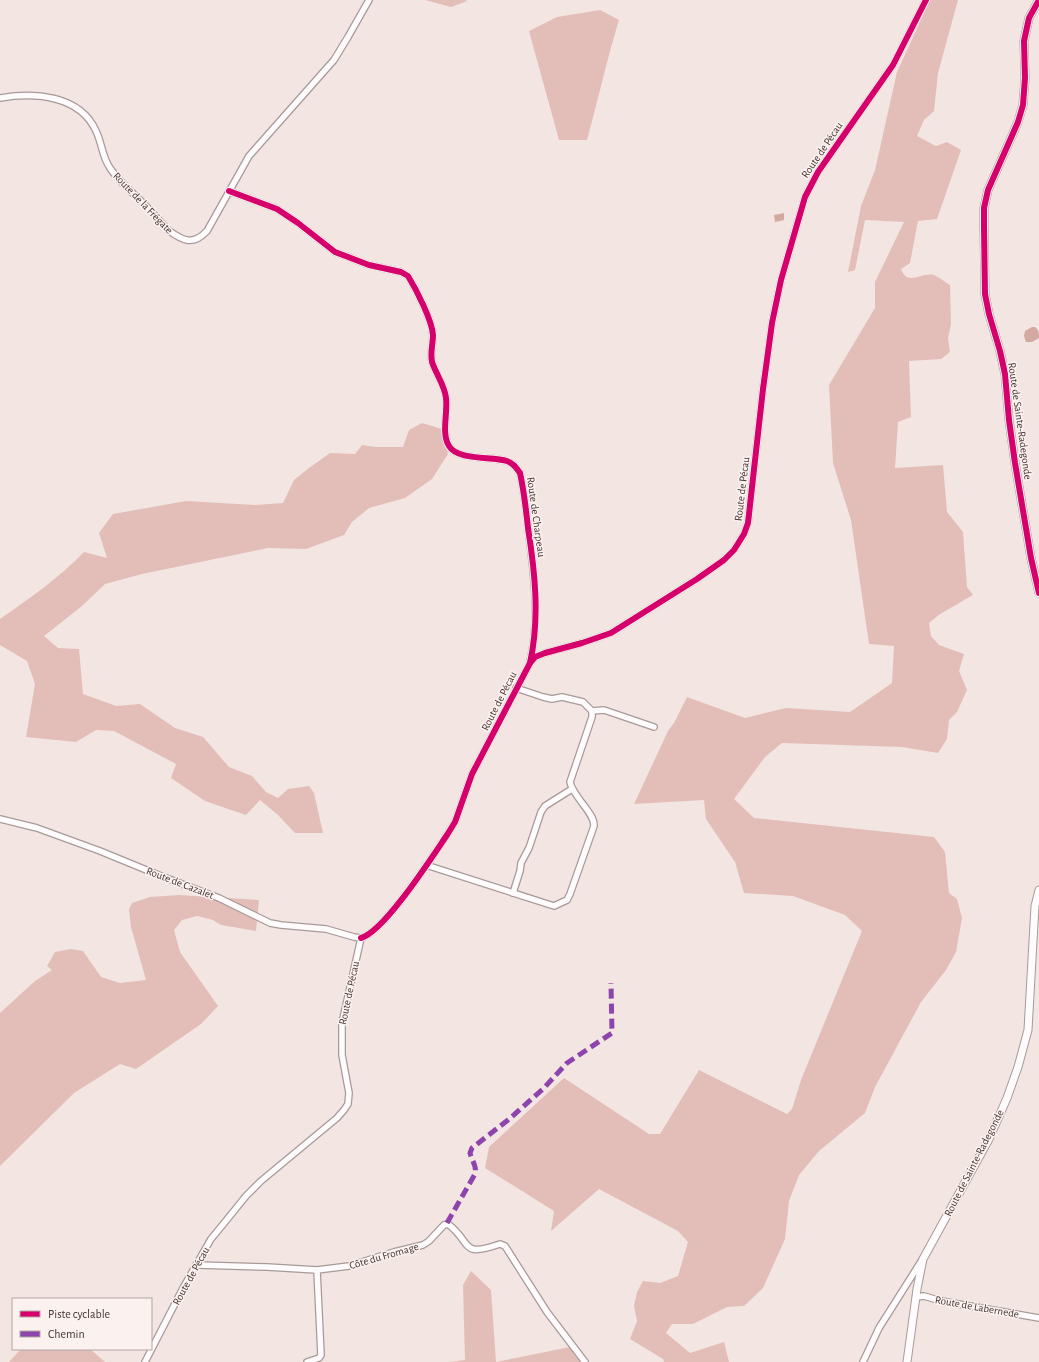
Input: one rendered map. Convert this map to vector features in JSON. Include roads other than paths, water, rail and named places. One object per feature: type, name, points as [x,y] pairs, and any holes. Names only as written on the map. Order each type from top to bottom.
[{"type":"street","name":"Route de la Frégate","points":[[0,98],[23,94],[44,96],[67,103],[77,109],[92,123],[97,132],[103,155],[110,168],[118,178],[168,230],[178,237],[193,241],[201,238],[207,231],[249,156],[334,60],[369,0]]},
{"type":"street","name":"Route de Pécau","points":[[146,1362],[183,1288],[211,1239],[246,1196],[261,1181],[337,1118],[347,1107],[349,1093],[342,1055],[342,1023],[362,938],[373,931],[388,916],[426,865],[455,822],[472,774],[530,663],[542,654],[611,633],[697,579],[724,560],[734,550],[744,534],[748,524],[772,323],[781,280],[805,197],[818,172],[893,65],[926,0]]},
{"type":"street","name":"Route de Sainte-Radegonde","points":[[1039,0],[1029,18],[1024,41],[1025,78],[1023,105],[1018,122],[988,190],[984,208],[984,227],[985,294],[1005,374],[1015,463],[1031,558],[1039,593]]},
{"type":"street","name":"Route de Charpeau","points":[[229,191],[277,209],[336,252],[369,265],[401,272],[408,276],[430,322],[433,336],[431,348],[432,360],[446,396],[446,438],[450,448],[460,454],[506,460],[515,466],[520,473],[533,561],[536,604],[534,646],[530,663]]},
{"type":"street","points":[[534,646],[537,651],[542,654]]},
{"type":"street","points":[[516,688],[543,698],[552,699],[562,697],[583,702],[592,711],[604,710],[654,727]]},
{"type":"street","points":[[426,865],[554,906],[567,900],[594,826],[591,816],[572,789],[570,782],[592,711]]},
{"type":"street","points":[[513,893],[521,863],[529,848],[541,812],[545,806],[572,789]]},
{"type":"street","name":"Route de Cazalet","points":[[0,820],[37,828],[100,851],[219,898],[270,923],[326,929],[362,938]]},
{"type":"street","name":"Route de Sainte-Radegonde","points":[[907,1362],[917,1289],[923,1259],[989,1139],[1007,1098],[1018,1067],[1028,1030],[1035,906],[1039,890]]},
{"type":"street","name":"Côte du Fromage","points":[[197,1265],[317,1270],[355,1265],[394,1252],[423,1245],[429,1241],[444,1225],[448,1224],[453,1227],[464,1242],[472,1249],[479,1250],[500,1244],[505,1246],[547,1312],[585,1362]]},
{"type":"street","points":[[863,1362],[879,1328],[923,1259]]},
{"type":"street","points":[[307,1362],[319,1358],[321,1355],[317,1270]]},
{"type":"street","points":[[904,1288],[910,1286],[917,1289]]},
{"type":"street","name":"Route de Labernede","points":[[916,1297],[924,1296],[941,1301],[1039,1318]]}]
